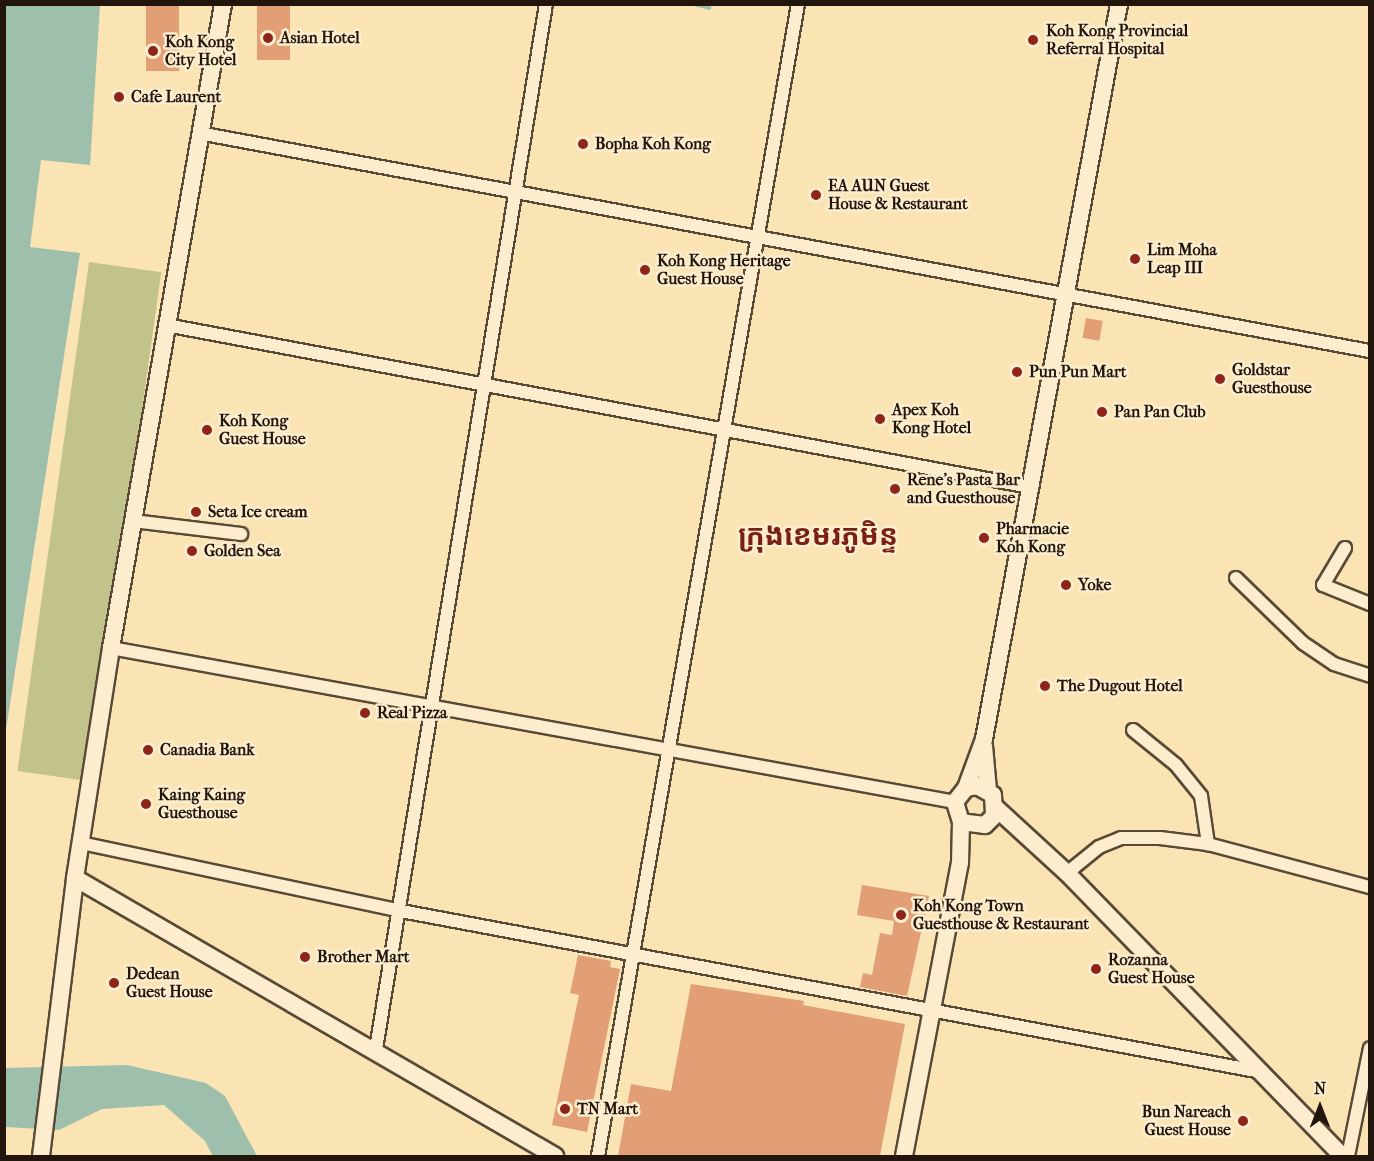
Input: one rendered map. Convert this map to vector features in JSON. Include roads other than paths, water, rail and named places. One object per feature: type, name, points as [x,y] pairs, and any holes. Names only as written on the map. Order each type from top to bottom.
[{"type":"street","points":[[42,1150],[75,878],[111,648],[223,4]]},
{"type":"street","points":[[376,1049],[401,911],[546,4]]},
{"type":"street","points":[[598,1156],[798,4]]},
{"type":"street","points":[[955,802],[966,788],[984,739],[1119,4]]},
{"type":"street","points":[[199,133],[515,191],[757,239],[1370,351]]},
{"type":"street","points":[[166,325],[484,382],[1030,486]]},
{"type":"street","points":[[133,521],[241,534]]},
{"type":"street","points":[[1346,548],[1323,585],[1370,604]]},
{"type":"street","points":[[1236,578],[1303,643],[1334,664],[1370,676]]},
{"type":"street","points":[[111,648],[955,802]]},
{"type":"street","points":[[1133,730],[1176,765],[1201,796],[1208,844]]},
{"type":"street","points":[[960,863],[988,819],[984,739]]},
{"type":"street","points":[[966,788],[988,790]]},
{"type":"street","points":[[904,1156],[960,863],[961,822],[955,802]]},
{"type":"street","points":[[961,822],[988,819],[1017,826],[1067,873],[1264,1073],[1342,1156]]},
{"type":"street","points":[[1067,873],[1099,847],[1121,838],[1208,844],[1370,887]]},
{"type":"street","points":[[81,843],[401,911],[932,1014],[1264,1073]]},
{"type":"street","points":[[75,878],[376,1049],[555,1156]]},
{"type":"street","points":[[1348,1156],[1370,1048]]},
{"type":"waterway","points":[[694,4],[710,8]]},
{"type":"place","name":"Asian Hotel","points":[[268,38]]},
{"type":"place","name":"Koh Kong Provincial Referral Hospital","points":[[1033,40]]},
{"type":"place","name":"Koh Kong City Hotel","points":[[153,51]]},
{"type":"place","name":"Cafe Laurent","points":[[119,97]]},
{"type":"place","name":"Bopha Koh Kong","points":[[583,144]]},
{"type":"place","name":"EA AUN Guest House & Restaurant","points":[[816,195]]},
{"type":"place","name":"Lim Moha Leap III","points":[[1135,259]]},
{"type":"place","name":"Koh Kong Heritage Guest House","points":[[645,270]]},
{"type":"place","name":"Pun Pun Mart","points":[[1017,372]]},
{"type":"place","name":"Goldstar Guesthouse","points":[[1220,379]]},
{"type":"place","name":"Pan Pan Club","points":[[1102,412]]},
{"type":"place","name":"Apex Koh Kong Hotel","points":[[880,419]]},
{"type":"place","name":"Koh Kong Guest House","points":[[207,430]]},
{"type":"place","name":"Rene's Pasta Bar and Guesthouse","points":[[895,489]]},
{"type":"place","name":"Seta Ice cream","points":[[196,512]]},
{"type":"place","name":"Pharmacie Koh Kong","points":[[984,538]]},
{"type":"place","name":"Golden Sea","points":[[192,551]]},
{"type":"place","name":"Yoke","points":[[1066,585]]},
{"type":"place","name":"The Dugout Hotel","points":[[1045,686]]},
{"type":"place","name":"Real Pizza","points":[[365,713]]},
{"type":"place","name":"Canadia Bank","points":[[148,750]]},
{"type":"place","name":"Kaing Kaing Guesthouse","points":[[146,804]]},
{"type":"place","name":"Koh Kong Town Guesthouse & Restaurant","points":[[901,915]]},
{"type":"place","name":"Brother Mart","points":[[305,957]]},
{"type":"place","name":"Rozanna Guest House","points":[[1096,969]]},
{"type":"place","name":"Dedean Guest House","points":[[114,983]]},
{"type":"place","name":"TN Mart","points":[[565,1109]]},
{"type":"place","name":"Bun Nareach Guest House","points":[[1243,1121]]},
{"type":"district","name":"ក្រុងខេមរភូមិន្ទ","points":[[818,536]]}]
